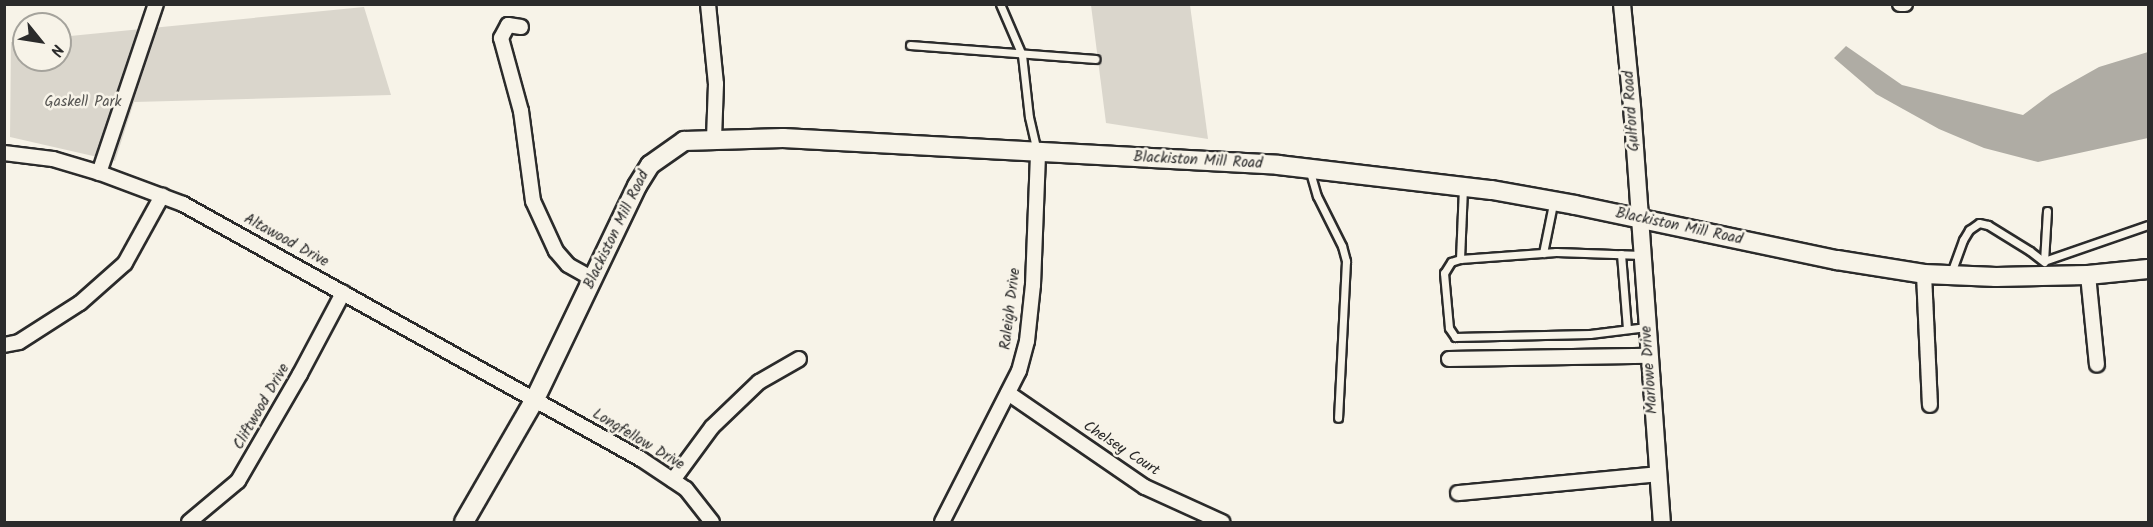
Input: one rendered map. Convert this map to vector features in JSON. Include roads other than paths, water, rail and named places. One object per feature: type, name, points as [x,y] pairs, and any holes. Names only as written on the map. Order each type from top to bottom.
[{"type":"main road","name":"Blackiston Mill Road","points":[[464,522],[535,399],[637,186],[650,165],[684,141],[714,138],[783,138],[1310,169],[1463,187],[1554,201],[1837,260],[1924,274],[1951,275],[2043,268],[2088,275],[2148,269]]},
{"type":"street","points":[[99,173],[156,4]]},
{"type":"street","points":[[708,4],[716,84],[714,138]]},
{"type":"street","name":"Gulford Road","points":[[1622,4],[1639,218]]},
{"type":"street","points":[[1900,4],[1905,4]]},
{"type":"street","points":[[521,27],[508,25],[501,38],[521,111],[533,201],[556,251],[568,265],[593,279]]},
{"type":"street","name":"Altawood Drive","points":[[4,153],[53,159],[162,196],[233,230],[535,399]]},
{"type":"street","name":"Raleigh Drive","points":[[942,522],[1019,371],[1026,341],[1033,285],[1038,153]]},
{"type":"street","points":[[4,345],[19,342],[80,303],[125,263],[162,196]]},
{"type":"street","name":"Marlowe Drive","points":[[1639,218],[1662,522]]},
{"type":"street","points":[[1924,274],[1930,405]]},
{"type":"street","points":[[2088,275],[2097,365]]},
{"type":"street","name":"Cliftwood Drive","points":[[189,522],[238,482],[344,293]]},
{"type":"street","points":[[1449,359],[1649,356]]},
{"type":"street","points":[[673,480],[720,419],[759,382],[799,359]]},
{"type":"street","name":"Chelsey Court","points":[[1008,393],[1145,487],[1222,522]]},
{"type":"street","name":"Longfellow Drive","points":[[535,399],[641,459],[686,489],[712,522]]},
{"type":"street","points":[[1458,494],[1658,474]]},
{"type":"lane","points":[[1000,4],[1022,55],[1029,117],[1038,153]]},
{"type":"lane","points":[[910,45],[1095,59]]},
{"type":"lane","points":[[1310,169],[1312,184],[1342,246],[1346,261],[1338,418]]},
{"type":"lane","points":[[1460,259],[1463,187]]},
{"type":"lane","points":[[1543,253],[1554,201]]},
{"type":"lane","points":[[2043,268],[2047,211]]},
{"type":"lane","points":[[1951,275],[1963,240],[1969,230],[1979,223],[1988,225],[2043,268]]},
{"type":"lane","points":[[2043,268],[2148,225]]},
{"type":"lane","points":[[1642,255],[1543,253],[1460,259],[1451,262],[1444,273],[1449,328],[1455,337],[1590,334],[1647,327]]},
{"type":"lane","points":[[1621,254],[1627,329]]},
{"type":"park label","name":"Gaskell Park","points":[[83,103]]}]
